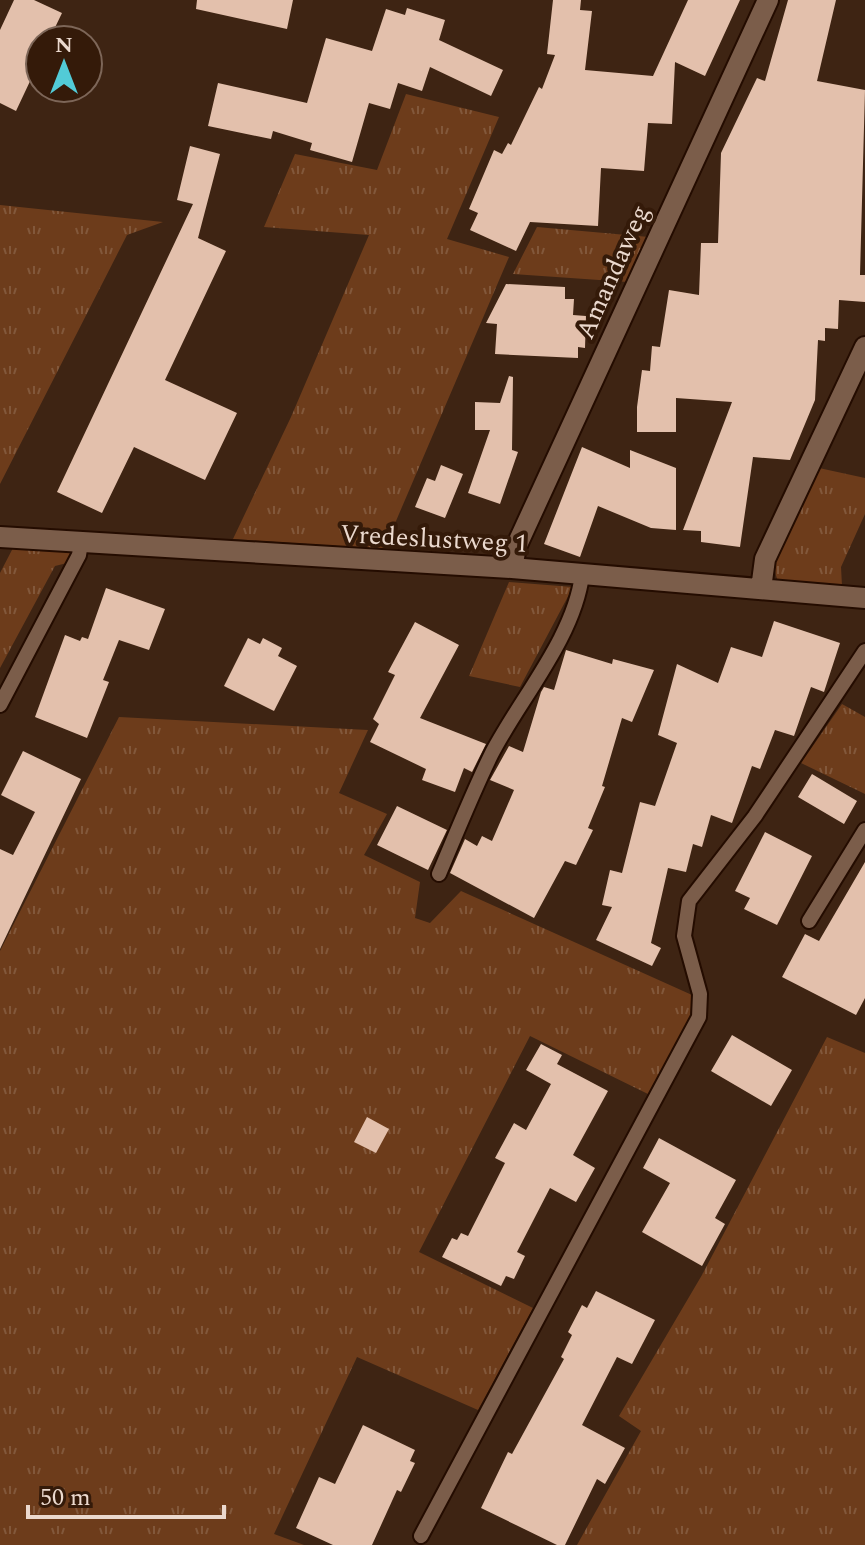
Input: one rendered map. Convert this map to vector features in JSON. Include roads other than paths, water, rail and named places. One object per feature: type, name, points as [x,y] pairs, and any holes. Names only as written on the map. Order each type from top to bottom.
[{"type":"street","name":"Amandaweg","points":[[512,568],[522,533],[768,0]]},
{"type":"street","points":[[761,589],[765,559],[865,347]]},
{"type":"street","name":"Vredeslustweg 1","points":[[0,537],[512,568],[865,598]]},
{"type":"lane","points":[[0,705],[79,555],[81,543]]},
{"type":"lane","points":[[439,874],[492,754],[530,693],[579,596],[582,575]]},
{"type":"lane","points":[[421,1536],[699,1017],[700,994],[684,936],[689,901],[755,816],[865,651]]},
{"type":"lane","points":[[809,921],[865,830]]}]
